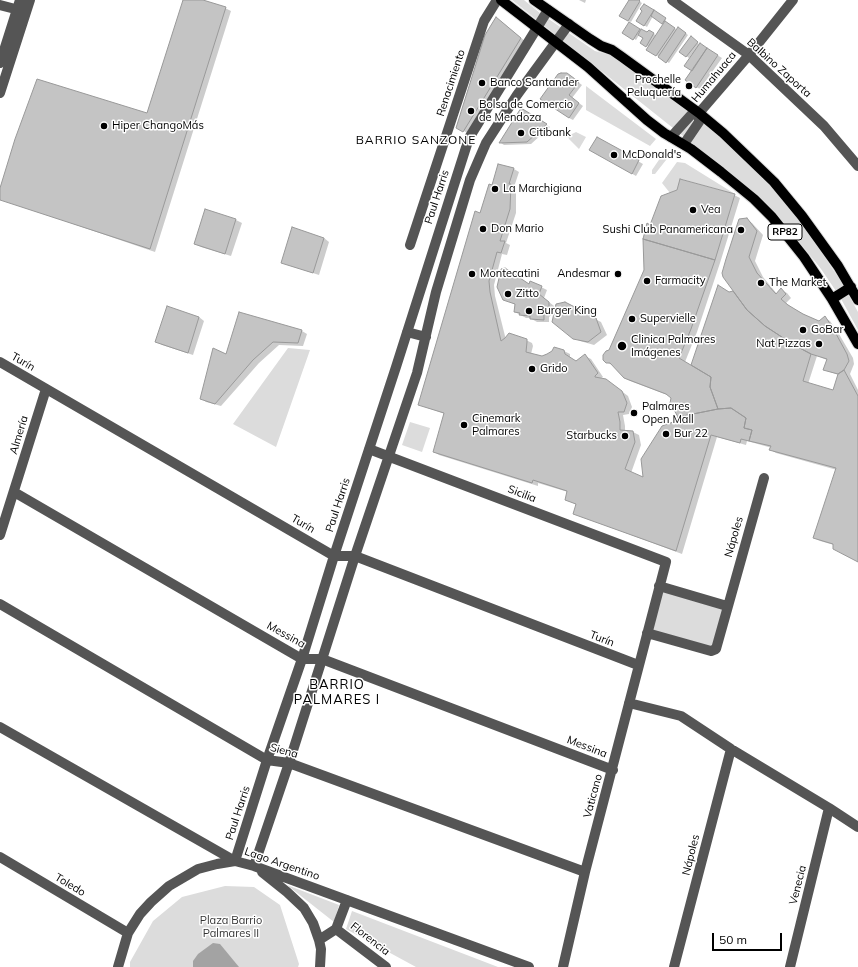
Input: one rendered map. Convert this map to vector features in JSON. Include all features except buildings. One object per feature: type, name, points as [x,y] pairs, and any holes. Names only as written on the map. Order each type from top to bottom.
[{"type":"main road","points":[[501,0],[588,67],[647,120],[684,144]]},
{"type":"main road","points":[[534,0],[601,46],[622,56],[723,133],[774,182],[802,216],[838,266],[858,300]]},
{"type":"main road","name":"RP82","points":[[684,144],[738,185],[768,212],[804,257],[832,299],[858,344]]},
{"type":"main road","points":[[832,299],[851,287]]},
{"type":"street","points":[[0,63],[21,7],[30,0]]},
{"type":"street","name":"Renacimiento","points":[[410,245],[484,21],[497,0]]},
{"type":"street","name":"Balbino Zaporta","points":[[672,0],[749,55],[810,112],[858,166]]},
{"type":"street","name":"Humahuaca","points":[[684,144],[699,122],[699,114],[793,0]]},
{"type":"street","points":[[0,5],[21,7]]},
{"type":"street","points":[[0,92],[21,7]]},
{"type":"street","name":"Paul Harris","points":[[235,861],[267,760],[302,658],[469,138],[548,10]]},
{"type":"street","points":[[320,967],[321,949],[319,940],[313,923],[304,908],[287,892],[254,866],[354,556],[417,373],[436,292],[470,180],[486,144],[517,95],[569,24]]},
{"type":"street","name":"Humahuaca","points":[[672,137],[691,115],[699,114]]},
{"type":"street","points":[[469,138],[486,144]]},
{"type":"street","points":[[407,332],[426,337]]},
{"type":"street","name":"Turín","points":[[0,362],[334,556],[354,556],[638,666]]},
{"type":"street","name":"Almería","points":[[0,535],[46,389]]},
{"type":"street","name":"Sicilia","points":[[369,449],[666,562]]},
{"type":"street","name":"Nápoles","points":[[646,634],[712,650],[716,649],[764,478]]},
{"type":"street","name":"Messina","points":[[14,492],[302,658],[322,659],[613,770]]},
{"type":"street","name":"Vaticano","points":[[563,967],[585,872],[613,770],[646,634],[666,562]]},
{"type":"street","points":[[660,586],[727,606]]},
{"type":"street","name":"Siena","points":[[0,604],[267,760],[288,763],[585,872]]},
{"type":"street","points":[[629,704],[682,716],[730,748],[858,827]]},
{"type":"street","name":"Lago Argentino","points":[[0,727],[235,861],[254,866],[529,967]]},
{"type":"street","name":"Nápoles","points":[[674,967],[730,748]]},
{"type":"street","name":"Venecia","points":[[790,967],[829,808]]},
{"type":"street","name":"Toledo","points":[[0,857],[128,933]]},
{"type":"street","points":[[118,967],[128,933],[140,914],[151,902],[169,886],[198,869],[235,861]]},
{"type":"street","points":[[336,929],[347,900]]},
{"type":"street","name":"Florencia","points":[[319,940],[336,929],[386,967]]},
{"type":"green space","points":[[512,0],[524,0],[540,13],[595,51],[610,55],[696,115],[762,176],[805,228],[842,283],[858,312],[858,330],[840,297],[821,269],[789,229],[756,194]]},
{"type":"green space","points":[[586,86],[656,139],[650,146],[586,110]]},
{"type":"green space","points":[[576,132],[586,137],[579,149],[568,136]]},
{"type":"green space","points":[[665,151],[669,152],[670,155],[655,174],[652,174],[652,170]]},
{"type":"green space","points":[[677,162],[685,163],[735,194],[681,179],[677,190],[670,193],[662,183]]},
{"type":"green space","points":[[288,348],[310,350],[276,447],[233,424]]},
{"type":"green space","points":[[410,422],[430,428],[422,452],[402,445]]},
{"type":"green space","points":[[659,586],[727,606],[716,649],[647,633]]},
{"type":"green space","points":[[287,885],[339,905],[334,922]]},
{"type":"green space","name":"Plaza Barrio Palmares II","points":[[225,886],[254,887],[280,905],[299,964],[298,967],[130,967],[130,962],[153,921],[182,897]]},
{"type":"green space","points":[[352,911],[498,967],[416,967],[346,929]]},
{"type":"shaded area","points":[[213,943],[220,944],[239,967],[193,967],[193,961],[198,954]]},
{"type":"place","name":"Banco Santander","points":[[482,83]]},
{"type":"place","name":"Prochelle Peluquería","points":[[689,86]]},
{"type":"place","name":"Bolsa de Comercio de Mendoza","points":[[471,111]]},
{"type":"place","name":"Hiper ChangoMás","points":[[104,126]]},
{"type":"place","name":"Citibank","points":[[521,133]]},
{"type":"place","name":"McDonald's","points":[[614,155]]},
{"type":"place","name":"La Marchigiana","points":[[495,189]]},
{"type":"place","name":"Vea","points":[[693,210]]},
{"type":"place","name":"Don Mario","points":[[483,229]]},
{"type":"place","name":"Sushi Club Panamericana","points":[[741,230]]},
{"type":"place","name":"Montecatini","points":[[472,274]]},
{"type":"place","name":"Andesmar","points":[[618,274]]},
{"type":"place","name":"Farmacity","points":[[647,281]]},
{"type":"place","name":"The Market","points":[[761,283]]},
{"type":"place","name":"Zitto","points":[[508,294]]},
{"type":"place","name":"Burger King","points":[[529,311]]},
{"type":"place","name":"Supervielle","points":[[632,319]]},
{"type":"place","name":"GoBar","points":[[803,330]]},
{"type":"place","name":"Nat Pizzas","points":[[819,344]]},
{"type":"place","name":"Clinica Palmares Imágenes","points":[[622,346]]},
{"type":"place","name":"Grido","points":[[532,369]]},
{"type":"place","name":"Palmares Open Mall","points":[[634,413]]},
{"type":"place","name":"Cinemark Palmares","points":[[464,425]]},
{"type":"place","name":"Bur 22","points":[[666,434]]},
{"type":"place","name":"Starbucks","points":[[625,436]]},
{"type":"district","name":"BARRIO SANZONE","points":[[416,140]]},
{"type":"district","name":"BARRIO PALMARES I","points":[[337,692]]}]
